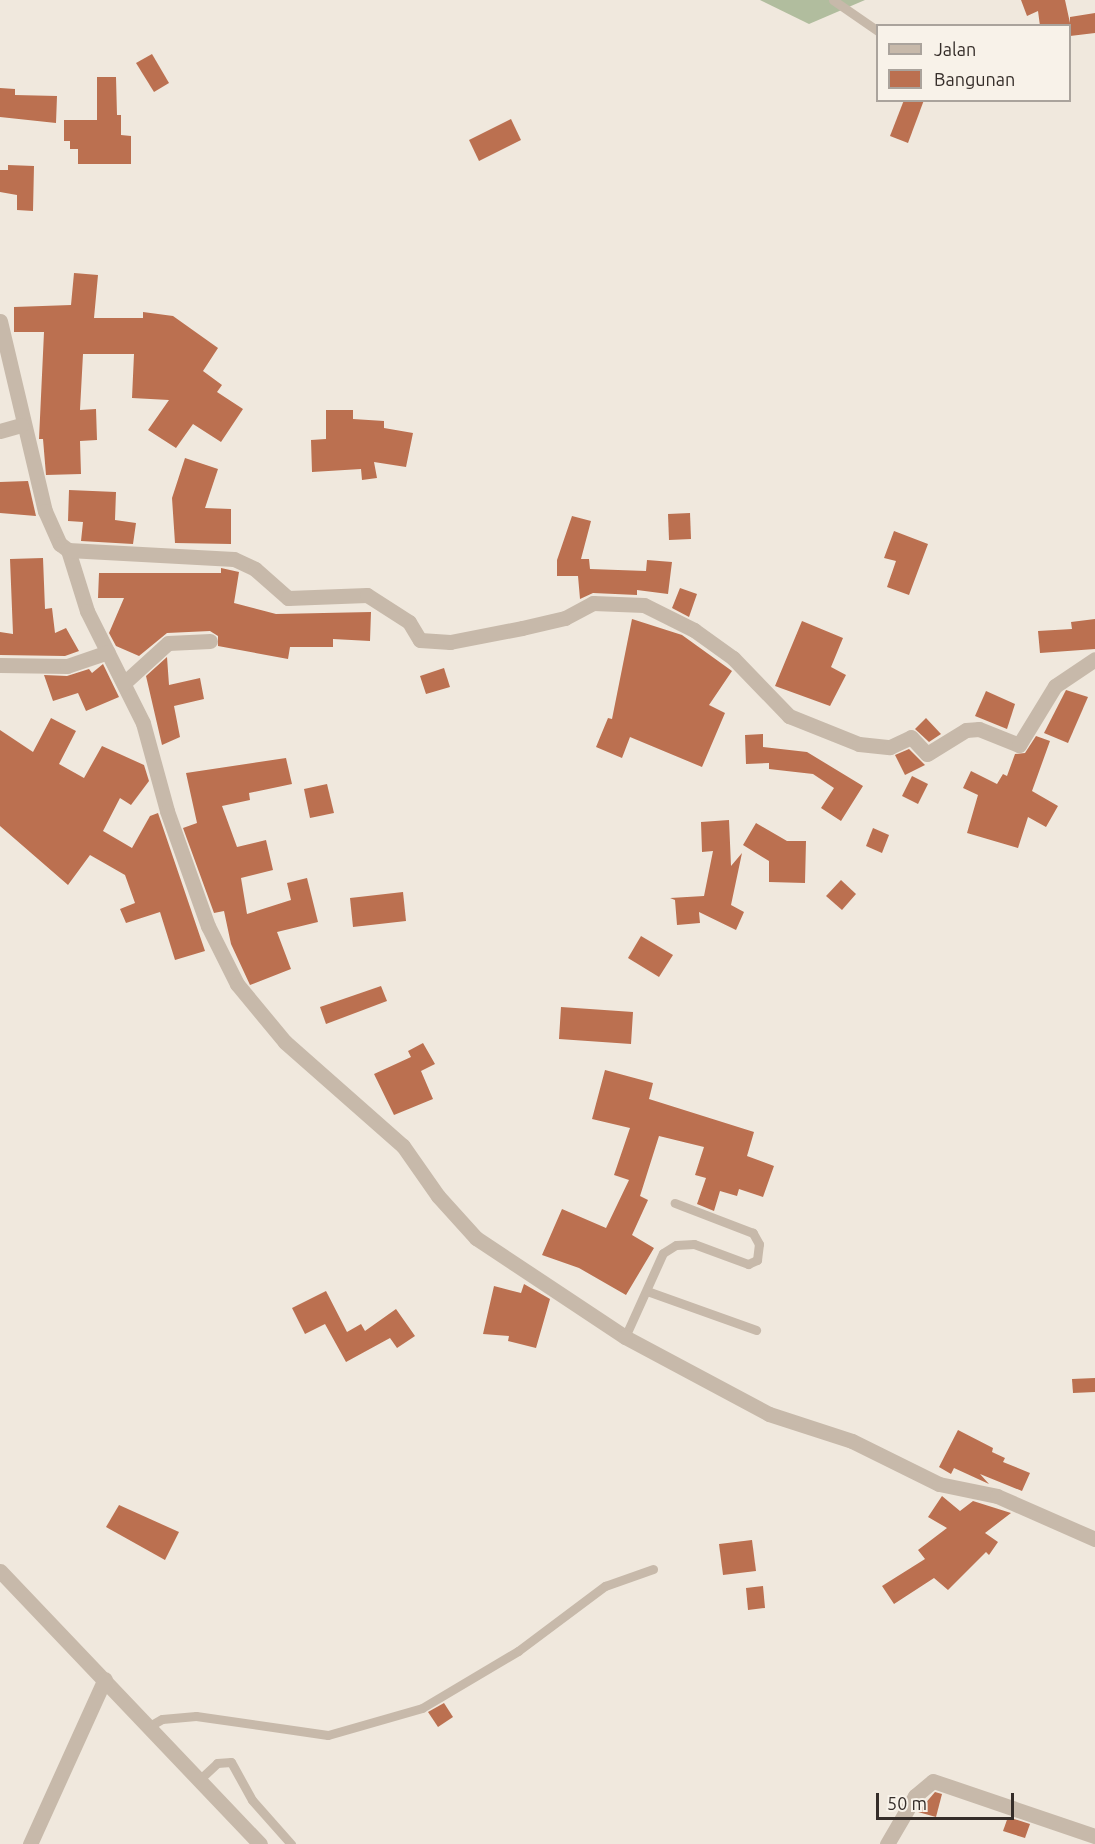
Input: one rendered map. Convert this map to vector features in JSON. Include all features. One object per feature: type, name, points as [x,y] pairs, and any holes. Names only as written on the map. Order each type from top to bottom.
[{"type":"street","points":[[0,321],[21,425],[45,511],[60,543],[68,550],[87,611],[124,683],[153,755],[186,869],[222,961],[237,984],[285,1042],[404,1146],[438,1196],[477,1238],[625,1337],[769,1414],[852,1441],[939,1484],[997,1496],[1095,1539]]},
{"type":"street","points":[[0,430],[21,425]]},
{"type":"street","points":[[68,550],[234,559],[255,569],[288,598],[367,595],[409,622],[420,640],[450,642],[522,628],[565,618],[593,603],[644,605],[694,630],[733,658],[789,716],[859,744],[890,747],[911,736],[927,754],[966,729],[979,729],[1019,745],[1055,686],[1095,659]]},
{"type":"street","points":[[124,683],[168,643],[210,641]]},
{"type":"street","points":[[0,665],[67,666],[108,652]]},
{"type":"street","points":[[0,1570],[260,1844]]},
{"type":"street","points":[[30,1844],[105,1679]]},
{"type":"street","points":[[887,1844],[915,1796],[933,1781],[1095,1836]]},
{"type":"lane","points":[[833,0],[876,30]]},
{"type":"lane","points":[[625,1337],[663,1253],[676,1245],[693,1244],[748,1264],[757,1260],[759,1244],[753,1233],[675,1203]]},
{"type":"lane","points":[[647,1291],[756,1330]]},
{"type":"lane","points":[[148,1726],[162,1719],[196,1716],[328,1735],[422,1708],[518,1651],[605,1587],[653,1569]]},
{"type":"lane","points":[[199,1780],[217,1763],[231,1762],[252,1800],[291,1844]]},
{"type":"green space","points":[[760,0],[865,0],[809,24]]},
{"type":"building","points":[[1021,0],[1065,0],[1070,23],[1070,17],[1095,13],[1095,33],[1071,36],[1071,24],[1040,24],[1038,11],[1027,16]]},
{"type":"building","points":[[152,54],[169,83],[154,92],[136,63]]},
{"type":"building","points":[[97,77],[116,77],[117,115],[121,115],[121,135],[131,136],[131,164],[78,164],[78,149],[70,149],[70,141],[64,141],[64,120],[97,120]]},
{"type":"building","points":[[0,88],[15,89],[15,95],[57,96],[56,123],[0,117]]},
{"type":"building","points":[[903,102],[923,102],[908,143],[890,136]]},
{"type":"building","points":[[511,119],[521,140],[479,161],[469,140]]},
{"type":"building","points":[[8,165],[34,166],[33,211],[17,210],[17,195],[0,192],[0,170],[8,170]]},
{"type":"building","points":[[74,273],[98,275],[94,318],[143,318],[143,312],[173,316],[218,348],[203,371],[222,385],[217,392],[243,409],[221,442],[193,424],[176,448],[148,430],[169,400],[132,398],[134,354],[83,354],[80,410],[96,409],[97,440],[80,441],[81,474],[46,475],[43,439],[39,439],[44,332],[14,332],[14,307],[71,305]]},
{"type":"building","points":[[326,410],[353,410],[353,419],[384,421],[384,428],[413,433],[406,467],[374,462],[377,478],[362,480],[361,469],[312,472],[311,440],[326,439]]},
{"type":"building","points":[[185,458],[218,469],[205,508],[231,509],[231,544],[175,543],[172,498]]},
{"type":"building","points":[[28,481],[36,516],[0,513],[0,482]]},
{"type":"building","points":[[69,490],[116,492],[115,520],[136,523],[133,544],[81,541],[83,522],[68,521]]},
{"type":"building","points":[[690,513],[691,539],[669,540],[668,514]]},
{"type":"building","points":[[572,516],[591,521],[581,559],[589,559],[590,569],[646,571],[647,560],[672,562],[668,594],[637,590],[637,595],[593,593],[580,599],[578,576],[557,576],[557,560]]},
{"type":"building","points":[[894,531],[928,544],[909,595],[887,587],[896,561],[884,558]]},
{"type":"building","points":[[43,558],[45,609],[52,608],[55,633],[66,628],[79,651],[65,656],[0,655],[0,632],[13,634],[10,559]]},
{"type":"building","points":[[221,568],[239,572],[234,603],[276,614],[371,612],[370,641],[333,639],[333,647],[290,647],[288,659],[218,646],[218,636],[210,631],[167,633],[139,656],[116,646],[109,633],[124,598],[98,598],[99,573],[221,573]]},
{"type":"building","points":[[680,588],[697,594],[689,617],[672,608]]},
{"type":"building","points":[[632,619],[682,635],[732,671],[709,705],[725,713],[702,767],[630,737],[622,758],[596,747],[608,718],[612,719]]},
{"type":"building","points":[[1095,619],[1095,649],[1040,653],[1038,631],[1072,629],[1071,622]]},
{"type":"building","points":[[802,621],[843,638],[831,667],[846,675],[830,706],[775,686]]},
{"type":"building","points":[[167,657],[169,685],[200,678],[204,699],[174,706],[180,737],[162,745],[146,676]]},
{"type":"building","points":[[103,664],[119,697],[86,711],[78,693],[53,701],[44,675],[67,676],[89,669],[92,673]]},
{"type":"building","points":[[444,668],[450,687],[426,694],[420,676]]},
{"type":"building","points":[[1066,690],[1088,697],[1068,743],[1044,733]]},
{"type":"building","points":[[986,691],[1015,704],[1007,729],[975,716]]},
{"type":"building","points":[[51,718],[76,731],[59,764],[84,778],[102,746],[144,765],[149,781],[131,805],[120,798],[103,831],[132,848],[150,816],[158,813],[205,951],[175,960],[160,912],[126,923],[120,909],[135,903],[125,875],[90,855],[68,885],[0,826],[0,730],[33,752]]},
{"type":"building","points":[[926,718],[941,734],[929,742],[915,729]]},
{"type":"building","points":[[763,734],[763,747],[807,752],[863,786],[841,821],[821,808],[834,788],[813,774],[769,769],[769,763],[746,764],[745,735]]},
{"type":"building","points":[[1036,736],[1050,741],[1032,791],[1058,806],[1046,827],[1028,817],[1018,848],[967,833],[978,795],[963,788],[971,771],[997,784],[1003,774],[1007,776],[1015,754],[1025,753]]},
{"type":"building","points":[[909,749],[925,765],[905,775],[895,755]]},
{"type":"building","points":[[286,758],[292,784],[249,793],[250,800],[222,806],[237,847],[266,840],[273,870],[241,878],[247,914],[291,900],[287,883],[307,878],[318,922],[277,932],[291,969],[250,985],[231,944],[224,911],[214,913],[183,828],[197,823],[186,773]]},
{"type":"building","points":[[912,776],[928,784],[918,804],[902,796]]},
{"type":"building","points":[[327,784],[334,813],[310,818],[304,789]]},
{"type":"building","points":[[729,820],[731,866],[742,853],[731,905],[744,912],[736,930],[699,912],[700,923],[677,925],[675,900],[670,898],[704,896],[713,851],[702,852],[701,822]]},
{"type":"building","points":[[756,823],[787,841],[806,841],[805,883],[769,882],[769,861],[743,845]]},
{"type":"building","points":[[873,828],[889,835],[882,853],[866,846]]},
{"type":"building","points":[[841,880],[856,894],[842,910],[826,896]]},
{"type":"building","points":[[403,892],[406,921],[353,927],[350,898]]},
{"type":"building","points":[[641,936],[673,955],[659,977],[628,958]]},
{"type":"building","points":[[381,986],[387,1001],[326,1024],[320,1007]]},
{"type":"building","points":[[561,1007],[633,1012],[631,1044],[559,1039]]},
{"type":"building","points":[[423,1043],[435,1064],[421,1071],[433,1099],[394,1115],[374,1074],[411,1057],[408,1051]]},
{"type":"building","points":[[605,1070],[653,1083],[649,1099],[754,1132],[747,1156],[774,1166],[763,1197],[739,1189],[737,1196],[720,1191],[714,1211],[697,1204],[706,1178],[695,1175],[704,1147],[659,1136],[640,1196],[648,1200],[632,1235],[654,1248],[626,1295],[579,1268],[542,1255],[562,1209],[606,1228],[629,1180],[614,1175],[630,1128],[592,1119]]},
{"type":"building","points":[[524,1284],[550,1299],[536,1348],[508,1341],[509,1336],[483,1334],[494,1286],[521,1293]]},
{"type":"building","points":[[326,1291],[347,1332],[361,1324],[365,1331],[396,1309],[415,1336],[397,1348],[390,1338],[346,1362],[325,1324],[305,1334],[292,1308]]},
{"type":"building","points":[[1095,1378],[1095,1392],[1073,1393],[1072,1379]]},
{"type":"building","points":[[958,1430],[993,1448],[992,1452],[1005,1458],[1003,1462],[1030,1473],[1022,1491],[980,1474],[989,1484],[954,1468],[951,1474],[939,1467]]},
{"type":"building","points":[[942,1496],[960,1511],[973,1501],[1011,1513],[985,1533],[998,1542],[989,1555],[986,1552],[948,1590],[934,1578],[894,1604],[882,1586],[925,1559],[918,1550],[947,1528],[928,1517]]},
{"type":"building","points":[[119,1505],[179,1532],[165,1560],[106,1527]]},
{"type":"building","points":[[752,1540],[756,1571],[723,1575],[719,1544]]},
{"type":"building","points":[[763,1586],[765,1608],[748,1610],[746,1588]]},
{"type":"building","points":[[444,1703],[453,1717],[438,1727],[428,1712]]},
{"type":"building","points":[[935,1792],[942,1794],[936,1817],[918,1812]]},
{"type":"building","points":[[1008,1817],[1030,1824],[1025,1838],[1003,1831]]}]
